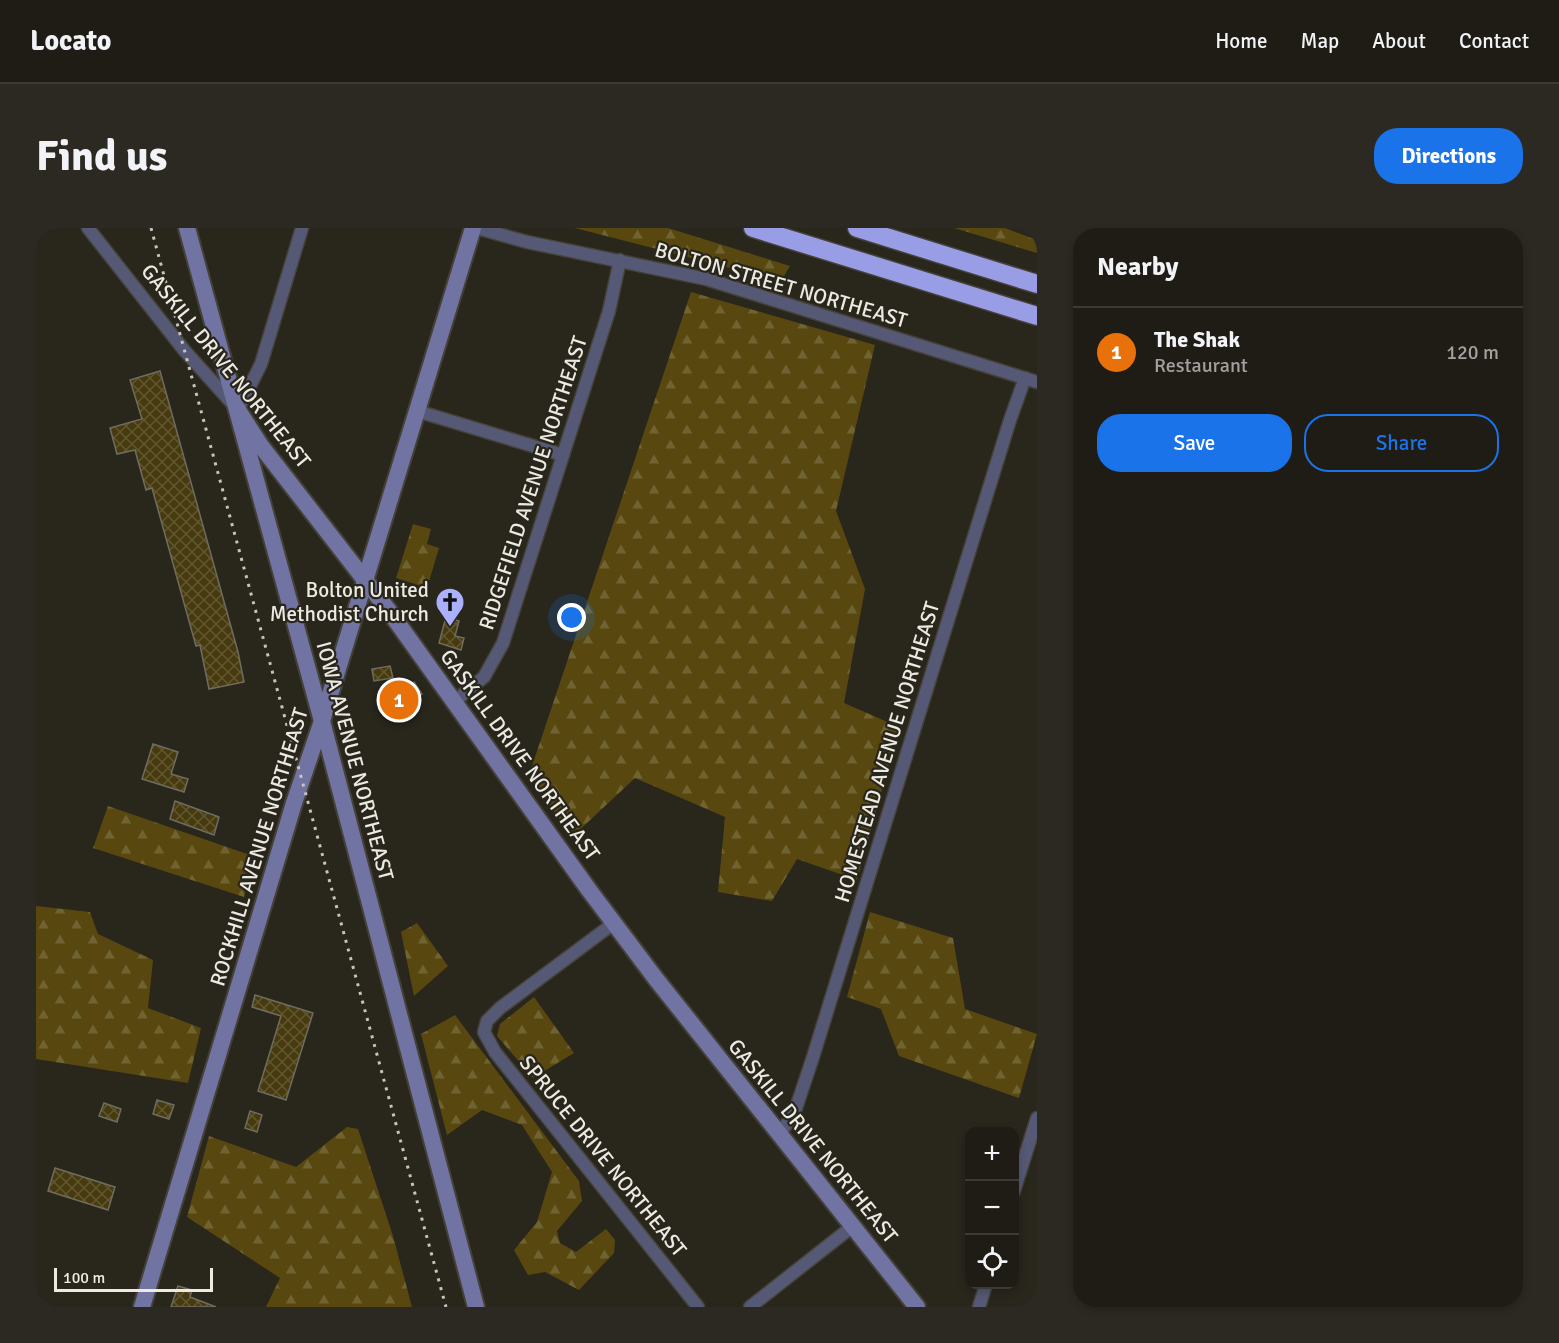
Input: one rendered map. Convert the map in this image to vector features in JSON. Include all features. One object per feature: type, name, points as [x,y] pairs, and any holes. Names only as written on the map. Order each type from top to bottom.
[{"type":"highway","points":[[753,228],[1037,316]]},
{"type":"highway","points":[[857,228],[1037,284]]},
{"type":"main road","name":"IOWA AVENUE NORTHEAST","points":[[187,228],[322,721],[389,986],[476,1307]]},
{"type":"main road","name":"ROCKHILL AVENUE NORTHEAST","points":[[142,1307],[294,803],[322,721],[475,228]]},
{"type":"main road","name":"GASKILL DRIVE NORTHEAST","points":[[238,410],[261,446],[366,580],[614,923],[917,1307]]},
{"type":"street","name":"GASKILL DRIVE NORTHEAST","points":[[88,228],[184,350],[238,410]]},
{"type":"street","points":[[238,410],[261,364],[302,228]]},
{"type":"street","name":"BOLTON STREET NORTHEAST","points":[[475,228],[527,242],[706,279],[1031,380]]},
{"type":"street","name":"RIDGEFIELD AVENUE NORTHEAST","points":[[454,702],[484,677],[503,644],[609,311],[620,260]]},
{"type":"street","name":"HOMESTEAD AVENUE NORTHEAST","points":[[780,1134],[795,1111],[813,1057],[1006,431],[1031,380]]},
{"type":"street","points":[[417,411],[563,455]]},
{"type":"street","name":"SPRUCE DRIVE NORTHEAST","points":[[614,923],[500,1008],[484,1027],[487,1041],[698,1307]]},
{"type":"street","points":[[1017,1181],[1037,1118]]},
{"type":"street","points":[[750,1307],[853,1226]]},
{"type":"street","points":[[979,1307],[984,1289]]},
{"type":"green space","points":[[575,228],[668,228],[790,266],[781,281]]},
{"type":"green space","points":[[954,228],[1005,228],[1037,240],[1037,253]]},
{"type":"green space","points":[[691,292],[875,345],[836,511],[865,589],[844,703],[899,727],[857,880],[797,859],[772,901],[718,892],[725,817],[635,778],[572,837],[529,775]]},
{"type":"green space","points":[[413,524],[431,529],[427,544],[439,548],[427,588],[396,578]]},
{"type":"green space","points":[[108,806],[253,856],[244,897],[93,848]]},
{"type":"green space","points":[[36,906],[90,912],[98,934],[153,960],[148,1008],[201,1028],[188,1083],[36,1059]]},
{"type":"green space","points":[[870,912],[953,938],[965,1009],[1037,1034],[1019,1098],[899,1056],[881,1009],[847,997]]},
{"type":"green space","points":[[417,923],[448,966],[414,996],[401,932]]},
{"type":"green space","points":[[534,997],[574,1053],[533,1078],[497,1036],[500,1024]]},
{"type":"green space","points":[[455,1015],[579,1181],[582,1201],[557,1231],[560,1243],[576,1252],[606,1229],[615,1240],[614,1253],[579,1290],[545,1272],[528,1275],[514,1250],[537,1222],[552,1172],[522,1125],[482,1110],[447,1135],[421,1034]]},
{"type":"green space","points":[[347,1127],[358,1129],[393,1236],[412,1307],[266,1307],[280,1278],[187,1217],[209,1136],[296,1167]]},
{"type":"building","points":[[160,371],[238,652],[244,682],[209,689],[200,645],[196,646],[152,488],[146,490],[135,450],[117,454],[110,428],[142,419],[130,380]]},
{"type":"building","name":"Bolton United Methodist Church","points":[[446,617],[459,621],[455,636],[464,638],[461,650],[439,643]]},
{"type":"building","points":[[390,666],[393,678],[374,681],[372,669]]},
{"type":"building","points":[[414,682],[422,694],[400,710],[392,698]]},
{"type":"building","points":[[153,744],[178,752],[171,774],[188,779],[184,792],[142,779]]},
{"type":"building","points":[[175,801],[219,817],[214,835],[170,819]]},
{"type":"building","points":[[255,995],[313,1013],[286,1100],[258,1091],[281,1016],[252,1007]]},
{"type":"building","points":[[157,1100],[174,1105],[169,1119],[153,1114]]},
{"type":"building","points":[[104,1103],[121,1109],[117,1122],[99,1116]]},
{"type":"building","points":[[250,1111],[262,1115],[257,1132],[245,1128]]},
{"type":"building","points":[[55,1168],[115,1187],[108,1210],[48,1191]]},
{"type":"building","points":[[178,1286],[192,1290],[190,1297],[216,1307],[171,1307]]},
{"type":"railway","points":[[151,228],[446,1307]]},
{"type":"place","name":"Bolton United Methodist Church","points":[[450,628]]},
{"type":"place","name":"The Shak","points":[[399,700]]}]
